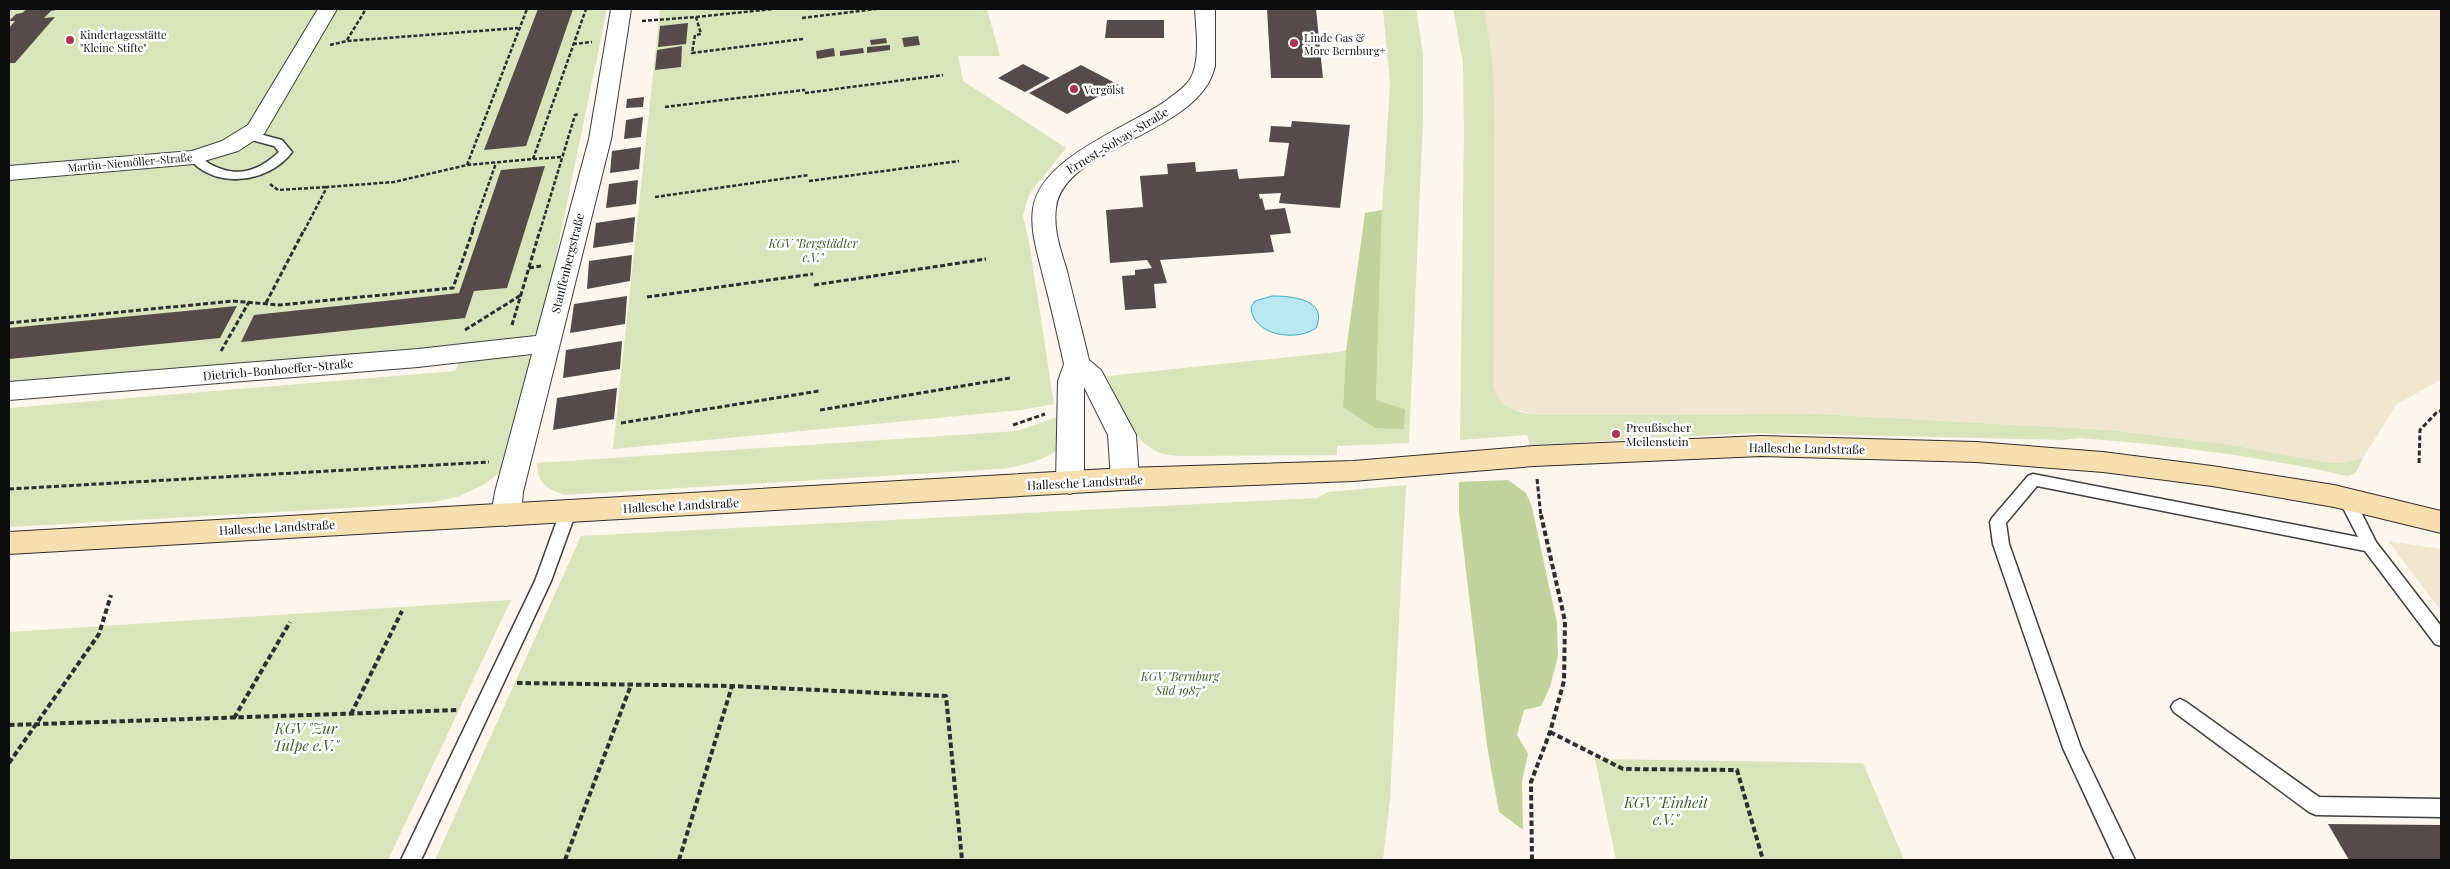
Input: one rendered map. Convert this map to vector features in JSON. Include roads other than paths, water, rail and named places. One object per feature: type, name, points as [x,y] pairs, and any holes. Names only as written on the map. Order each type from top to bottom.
[{"type":"main road","name":"Hallesche Landstraße","points":[[9,543],[1125,480],[1353,470],[1522,457],[1761,446],[2029,467],[2103,462],[2212,476],[2346,498],[2441,522]]},
{"type":"street","name":"Martin-Niemöller-Straße","points":[[9,173],[194,158],[230,146],[256,129],[327,9]]},
{"type":"street","name":"Ernest-Solvay-Straße","points":[[1070,483],[1071,381],[1077,364],[1044,229],[1042,211],[1046,197],[1063,172],[1078,161],[1179,102],[1198,84],[1204,67],[1205,9]]},
{"type":"street","name":"Stauffenbergstraße","points":[[506,515],[517,461],[606,111],[620,16]]},
{"type":"street","name":"Dietrich-Bonhoeffer-Straße","points":[[9,391],[546,344]]},
{"type":"street","points":[[1077,364],[1092,376],[1122,435],[1125,480]]},
{"type":"lane","points":[[194,158],[203,168],[226,174],[256,174],[270,167],[286,152],[278,143],[248,135]]},
{"type":"lane","points":[[2125,860],[2072,748],[2001,544],[1998,522],[2029,467],[2370,546]]},
{"type":"lane","points":[[2346,498],[2370,546],[2441,639]]},
{"type":"lane","points":[[411,860],[543,581],[568,512]]},
{"type":"lane","points":[[2180,707],[2316,806],[2441,808]]},
{"type":"water","points":[[1272,296],[1298,298],[1313,305],[1319,318],[1316,328],[1298,335],[1277,334],[1267,330],[1253,317],[1251,307],[1255,301]]},
{"type":"place","name":"Kindertagesstätte \"Kleine Stifte\"","points":[[70,40]]},
{"type":"place","name":"Linde Gas & More Bernburg+","points":[[1294,43]]},
{"type":"place","name":"Vergölst","points":[[1074,89]]},
{"type":"place","name":"Preußischer Meilenstein","points":[[1616,434]]},
{"type":"park label","name":"KGV \"Bergstädter e.V.\"","points":[[813,250]]},
{"type":"park label","name":"KGV \"Bernburg Süd 1987\"","points":[[1180,683]]},
{"type":"park label","name":"KGV \"Zur Tulpe e.V.\"","points":[[306,736]]},
{"type":"park label","name":"KGV \"Einheit e.V.\"","points":[[1666,810]]}]
